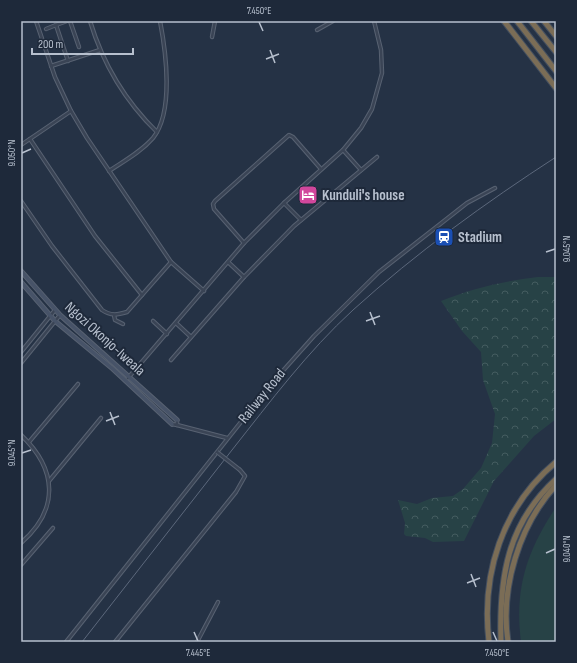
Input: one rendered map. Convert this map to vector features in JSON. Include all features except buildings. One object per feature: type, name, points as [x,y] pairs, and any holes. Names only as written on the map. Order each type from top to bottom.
[{"type":"highway","points":[[504,21],[556,88]]},
{"type":"highway","points":[[517,21],[556,71]]},
{"type":"highway","points":[[531,21],[556,52]]},
{"type":"highway","points":[[544,21],[556,36]]},
{"type":"highway","points":[[489,642],[486,608],[487,589],[496,552],[514,512],[538,480],[556,462]]},
{"type":"highway","points":[[501,642],[502,584],[512,544],[529,511],[556,479]]},
{"type":"highway","points":[[512,544],[556,485]]},
{"type":"highway","points":[[501,618],[522,539],[534,515]]},
{"type":"highway","points":[[508,594],[508,642]]},
{"type":"street","points":[[36,21],[51,66],[71,111],[109,171],[171,262],[204,291]]},
{"type":"street","points":[[46,29],[68,21],[79,47]]},
{"type":"street","points":[[90,21],[100,50],[117,83],[130,102],[157,132]]},
{"type":"street","points":[[109,171],[142,148],[157,132],[164,116],[166,99],[165,55],[160,21]]},
{"type":"street","points":[[212,37],[215,21]]},
{"type":"street","points":[[317,30],[333,21]]},
{"type":"street","points":[[126,381],[244,243],[284,203],[343,150],[362,128],[372,109],[382,73],[381,50],[374,21]]},
{"type":"street","points":[[56,25],[68,61]]},
{"type":"street","points":[[51,66],[100,50]]},
{"type":"street","points":[[21,145],[71,111]]},
{"type":"street","points":[[244,243],[214,209],[213,204],[215,201],[289,136],[293,137],[320,170]]},
{"type":"street","points":[[30,139],[95,236],[142,295]]},
{"type":"street","points":[[343,150],[361,170]]},
{"type":"street","points":[[171,360],[244,277],[301,220],[376,157]]},
{"type":"street","name":"Railway Road","points":[[66,642],[272,383],[309,342],[379,272],[462,207],[495,188]]},
{"type":"street","points":[[21,200],[52,246],[102,310],[114,315],[127,312],[171,262]]},
{"type":"street","points":[[284,203],[301,220]]},
{"type":"street","points":[[228,262],[244,277]]},
{"type":"street","name":"Ngozi Okonjo-Iweala","points":[[21,271],[60,315],[177,420]]},
{"type":"street","name":"Ngozi Okonjo-Iweala","points":[[21,282],[55,321],[76,337],[126,381],[172,424]]},
{"type":"street","points":[[21,352],[55,310]]},
{"type":"street","points":[[21,363],[60,315]]},
{"type":"street","points":[[114,315],[116,320],[123,324]]},
{"type":"street","points":[[153,321],[167,334]]},
{"type":"street","points":[[176,323],[191,337]]},
{"type":"street","points":[[29,442],[78,384]]},
{"type":"street","points":[[49,482],[101,418]]},
{"type":"street","points":[[177,420],[177,425]]},
{"type":"street","points":[[172,424],[228,439]]},
{"type":"street","points":[[21,435],[29,442],[40,458],[49,482],[49,500],[46,512],[39,524],[22,541]]},
{"type":"street","points":[[115,642],[236,492],[245,476],[240,470],[217,452]]},
{"type":"street","points":[[21,565],[53,528]]},
{"type":"street","points":[[197,642],[218,602]]},
{"type":"green space","points":[[538,277],[556,277],[556,419],[534,436],[494,481],[464,541],[433,542],[425,538],[406,536],[404,534],[405,523],[398,500],[417,504],[432,498],[453,496],[463,489],[481,468],[492,443],[495,414],[483,380],[481,352],[462,331],[441,301],[465,292],[489,286]]},
{"type":"green space","points":[[556,507],[556,642],[521,642],[519,604],[525,571],[537,539]]},
{"type":"tram line","points":[[82,642],[275,395],[320,342],[353,310],[426,249],[503,192],[556,157]]},
{"type":"place","name":"Kunduli's house","points":[[308,195]]},
{"type":"place","name":"Stadium","points":[[444,237]]}]
